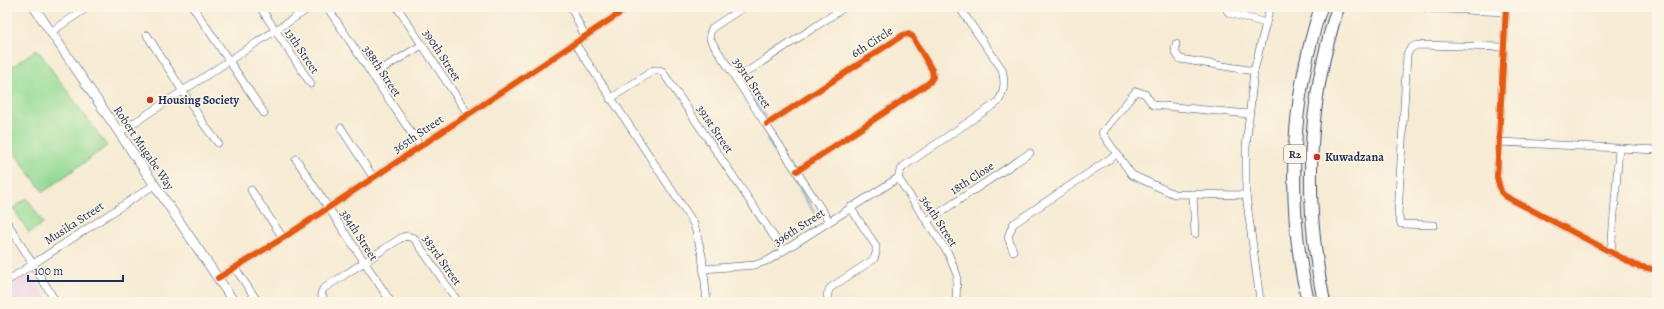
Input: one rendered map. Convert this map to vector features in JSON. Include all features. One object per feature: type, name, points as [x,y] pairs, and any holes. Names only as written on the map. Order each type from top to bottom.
[{"type":"highway","name":"R2","points":[[1308,302],[1298,246],[1295,198],[1296,136],[1298,110],[1310,48],[1322,7]]},
{"type":"highway","name":"R2","points":[[1324,302],[1314,246],[1311,158],[1315,108],[1322,66],[1338,7]]},
{"type":"street","name":"Robert Mugabe Way","points":[[34,7],[234,302]]},
{"type":"street","points":[[51,32],[88,7]]},
{"type":"street","points":[[193,7],[264,113]]},
{"type":"street","name":"13th Street","points":[[260,7],[311,84]]},
{"type":"street","points":[[120,132],[183,89],[311,7]]},
{"type":"street","name":"388th Street","points":[[327,7],[420,146]]},
{"type":"street","name":"390th Street","points":[[397,7],[468,114]]},
{"type":"street","points":[[571,7],[585,37]]},
{"type":"street","name":"365th Street","points":[[218,278],[283,238],[629,7]]},
{"type":"street","name":"393rd Street","points":[[744,7],[712,28],[709,36],[829,221]]},
{"type":"street","points":[[736,79],[845,7]]},
{"type":"street","points":[[898,178],[900,171],[904,166],[998,102],[1002,95],[1004,81],[1002,69],[959,7]]},
{"type":"street","points":[[1225,7],[1229,13],[1266,23]]},
{"type":"street","points":[[1260,300],[1246,195],[1246,146],[1254,71],[1270,7]]},
{"type":"street","points":[[1426,8],[1506,9],[1497,177],[1498,186],[1504,196],[1637,266],[1657,270]]},
{"type":"street","name":"6th Circle","points":[[767,124],[903,35],[908,34],[912,36],[932,70],[933,77],[930,82],[797,171]]},
{"type":"street","points":[[147,35],[183,89],[205,126],[218,142]]},
{"type":"street","points":[[575,44],[694,224],[699,240],[707,302]]},
{"type":"street","points":[[1176,44],[1175,52],[1180,59],[1254,71]]},
{"type":"street","points":[[372,75],[422,45]]},
{"type":"street","points":[[1434,225],[1401,224],[1398,214],[1407,54],[1411,48],[1417,45],[1504,47]]},
{"type":"street","name":"391st Street","points":[[610,99],[654,70],[662,71],[783,250]]},
{"type":"street","points":[[1246,195],[1174,194],[1132,175],[1102,132],[1136,91],[1145,94],[1153,105],[1249,114]]},
{"type":"street","points":[[341,128],[373,177]]},
{"type":"street","points":[[1499,142],[1657,150]]},
{"type":"street","points":[[1611,253],[1619,149]]},
{"type":"street","name":"18th Close","points":[[926,221],[1030,153]]},
{"type":"street","points":[[1013,252],[1008,237],[1013,224],[1117,154]]},
{"type":"street","name":"384th Street","points":[[296,159],[391,302]]},
{"type":"street","name":"396th Street","points":[[703,269],[755,265],[769,260],[850,207],[898,178]]},
{"type":"street","name":"364th Street","points":[[898,178],[948,253],[957,275],[956,302]]},
{"type":"street","name":"Musika Street","points":[[7,281],[32,263],[154,184]]},
{"type":"street","points":[[251,190],[283,238]]},
{"type":"street","points":[[1193,194],[1195,234]]},
{"type":"street","points":[[830,302],[827,295],[830,288],[874,259],[876,253],[876,246],[850,207]]},
{"type":"street","points":[[7,222],[56,302]]},
{"type":"street","name":"383rd Street","points":[[364,263],[401,238],[406,236],[414,238],[458,302]]},
{"type":"street","points":[[326,302],[321,294],[323,289],[364,263]]},
{"type":"street","points":[[235,268],[258,302]]},
{"type":"shaded area","points":[[20,275],[33,277],[51,302],[7,302],[7,284]]},
{"type":"green space","points":[[37,49],[107,146],[43,192],[7,142],[7,70]]},
{"type":"green space","points":[[27,198],[43,223],[29,233],[13,208]]},
{"type":"waterway","points":[[744,80],[747,88],[765,116]]},
{"type":"waterway","points":[[767,139],[819,220]]},
{"type":"cycle path","points":[[218,278],[283,238],[629,7]]},
{"type":"cycle path","points":[[1506,7],[1497,177],[1501,192],[1505,196],[1637,266],[1657,270]]},
{"type":"cycle path","points":[[767,124],[903,35],[908,34],[912,36],[932,70],[933,77],[930,82],[797,171]]},
{"type":"place","name":"Housing Society","points":[[150,100]]},
{"type":"place","name":"Kuwadzana","points":[[1317,157]]}]
